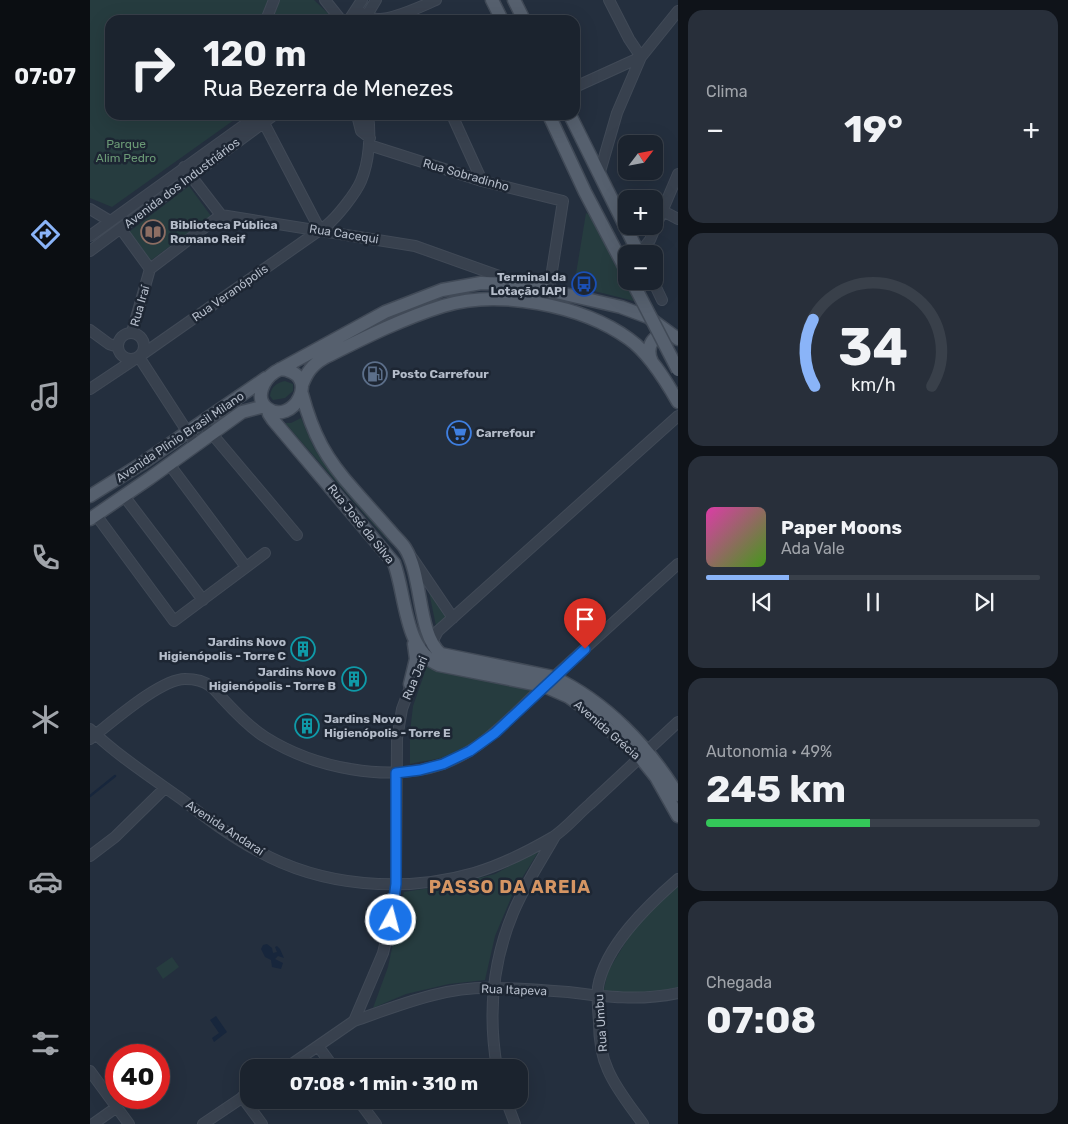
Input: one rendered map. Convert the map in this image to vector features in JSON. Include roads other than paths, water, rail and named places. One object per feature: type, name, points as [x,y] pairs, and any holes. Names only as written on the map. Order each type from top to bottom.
[{"type":"main road","points":[[492,0],[500,15]]},
{"type":"main road","points":[[514,0],[522,15]]},
{"type":"main road","points":[[551,120],[618,254]]},
{"type":"main road","points":[[572,120],[635,245]]},
{"type":"main road","points":[[677,338],[648,316],[621,307],[521,284],[481,284],[442,290],[385,312],[269,377],[263,386],[262,393],[266,407],[277,412],[288,409],[298,402],[308,371],[314,364],[374,333],[444,306],[484,300],[524,300],[590,316],[630,339],[652,362],[678,402]]},
{"type":"main road","points":[[637,290],[678,370]]},
{"type":"main road","points":[[652,362],[648,351],[656,337],[666,334],[677,338]]},
{"type":"main road","points":[[280,370],[295,375],[302,390]]},
{"type":"main road","name":"Avenida Plínio Brasil Milano","points":[[90,496],[141,464],[269,377]]},
{"type":"main road","name":"Rua José da Silva","points":[[302,390],[314,433],[332,462],[405,548],[414,571],[431,642]]},
{"type":"main road","name":"Avenida Plínio Brasil Milano","points":[[96,519],[172,468],[196,445],[242,412],[266,407]]},
{"type":"main road","name":"Rua José da Silva","points":[[266,407],[273,420],[394,563],[399,576],[414,641],[424,655]]},
{"type":"main road","points":[[410,684],[416,659],[414,641]]},
{"type":"main road","name":"Avenida Grécia","points":[[431,642],[441,654],[549,682],[644,754],[664,772],[678,795]]},
{"type":"main road","name":"Avenida Grécia","points":[[424,655],[430,662],[439,665],[549,682]]},
{"type":"main road","name":"Avenida Grécia","points":[[644,754],[678,816]]},
{"type":"street","points":[[268,15],[274,0]]},
{"type":"street","points":[[325,0],[338,15]]},
{"type":"street","points":[[367,15],[376,0]]},
{"type":"street","points":[[408,15],[436,0]]},
{"type":"street","points":[[609,0],[629,39],[641,57]]},
{"type":"street","points":[[352,15],[359,4]]},
{"type":"street","points":[[600,175],[618,113],[641,57],[678,11]]},
{"type":"street","points":[[580,85],[641,57]]},
{"type":"street","name":"Avenida dos Industriários","points":[[90,236],[184,167],[259,120]]},
{"type":"street","name":"Avenida dos Industriários","points":[[90,251],[191,177],[260,120]]},
{"type":"street","points":[[262,120],[320,230]]},
{"type":"street","points":[[358,120],[360,131],[369,141]]},
{"type":"street","name":"Rua Veranópolis","points":[[90,389],[338,216],[361,182],[369,141],[368,120]]},
{"type":"street","points":[[454,120],[482,181]]},
{"type":"street","name":"Rua Sobradinho","points":[[369,141],[482,181],[563,201],[549,290]]},
{"type":"street","points":[[150,269],[221,215],[184,167]]},
{"type":"street","points":[[678,174],[663,211],[678,219]]},
{"type":"street","points":[[90,209],[110,221]]},
{"type":"street","name":"Rua Cacequi","points":[[221,215],[415,246],[521,284]]},
{"type":"street","name":"Rua Iraí","points":[[120,229],[150,269],[132,332]]},
{"type":"street","points":[[657,290],[662,300]]},
{"type":"street","points":[[90,330],[109,344],[118,347]]},
{"type":"street","points":[[127,333],[138,334],[144,342],[144,348],[138,357],[125,358],[119,351],[118,347],[122,336],[127,333]]},
{"type":"street","points":[[138,357],[196,445]]},
{"type":"street","name":"Rua Jari","points":[[354,1021],[382,953],[391,920],[396,884],[397,738],[402,708],[410,684],[424,655],[438,631],[678,416]]},
{"type":"street","points":[[202,422],[297,534]]},
{"type":"street","points":[[172,468],[246,567]]},
{"type":"street","points":[[127,500],[203,600]]},
{"type":"street","points":[[96,519],[172,620],[176,621],[264,553]]},
{"type":"street","name":"Rua José da Silva","points":[[405,548],[453,618]]},
{"type":"street","points":[[92,734],[156,690],[174,680],[198,680],[210,685],[223,700],[264,737],[302,757],[386,774],[420,770],[443,764],[470,751],[495,733],[678,564]]},
{"type":"street","name":"Avenida Andaraí","points":[[92,734],[212,822],[258,852],[294,867],[338,880],[396,884],[426,882],[474,873],[555,836],[678,722]]},
{"type":"street","points":[[90,856],[116,837],[165,788]]},
{"type":"street","points":[[497,1059],[492,1018],[493,988],[503,944],[513,914],[555,836]]},
{"type":"street","name":"Rua Umbu","points":[[643,1124],[616,1085],[605,1063],[599,1035],[598,986],[612,953],[626,931],[640,914],[678,879]]},
{"type":"street","name":"Rua Itapeva","points":[[354,1021],[439,993],[493,988],[566,992],[597,997],[658,997],[678,993]]},
{"type":"street","points":[[299,1059],[354,1021]]},
{"type":"street","points":[[318,1046],[327,1059]]},
{"type":"street","points":[[90,1071],[105,1092]]},
{"type":"street","points":[[203,1124],[240,1099]]},
{"type":"street","points":[[93,1124],[113,1109]]},
{"type":"street","points":[[118,1109],[129,1124]]},
{"type":"street","points":[[254,1109],[262,1124]]},
{"type":"street","points":[[365,1109],[376,1124]]},
{"type":"street","points":[[509,1109],[515,1124]]},
{"type":"water","points":[[267,944],[272,948],[273,953],[277,952],[275,947],[277,946],[280,949],[284,958],[278,956],[275,959],[283,963],[281,969],[272,967],[271,960],[265,957],[261,949],[263,945]]},
{"type":"water","points":[[216,1016],[227,1032],[214,1042],[212,1038],[219,1033],[210,1020]]},
{"type":"waterway","points":[[90,796],[115,776]]},
{"type":"place","name":"Biblioteca Pública Romano Reif","points":[[153,232]]},
{"type":"place","name":"Terminal da Lotação IAPI","points":[[584,284]]},
{"type":"place","name":"Posto Carrefour","points":[[375,374]]},
{"type":"place","name":"Carrefour","points":[[459,433]]},
{"type":"place","name":"Jardins Novo Higienópolis - Torre C","points":[[303,649]]},
{"type":"place","name":"Jardins Novo Higienópolis - Torre B","points":[[354,679]]},
{"type":"place","name":"Jardins Novo Higienópolis - Torre E","points":[[307,726]]},
{"type":"district","name":"PASSO DA AREIA","points":[[510,887]]},
{"type":"park label","name":"Parque Alim Pedro","points":[[126,151]]}]
